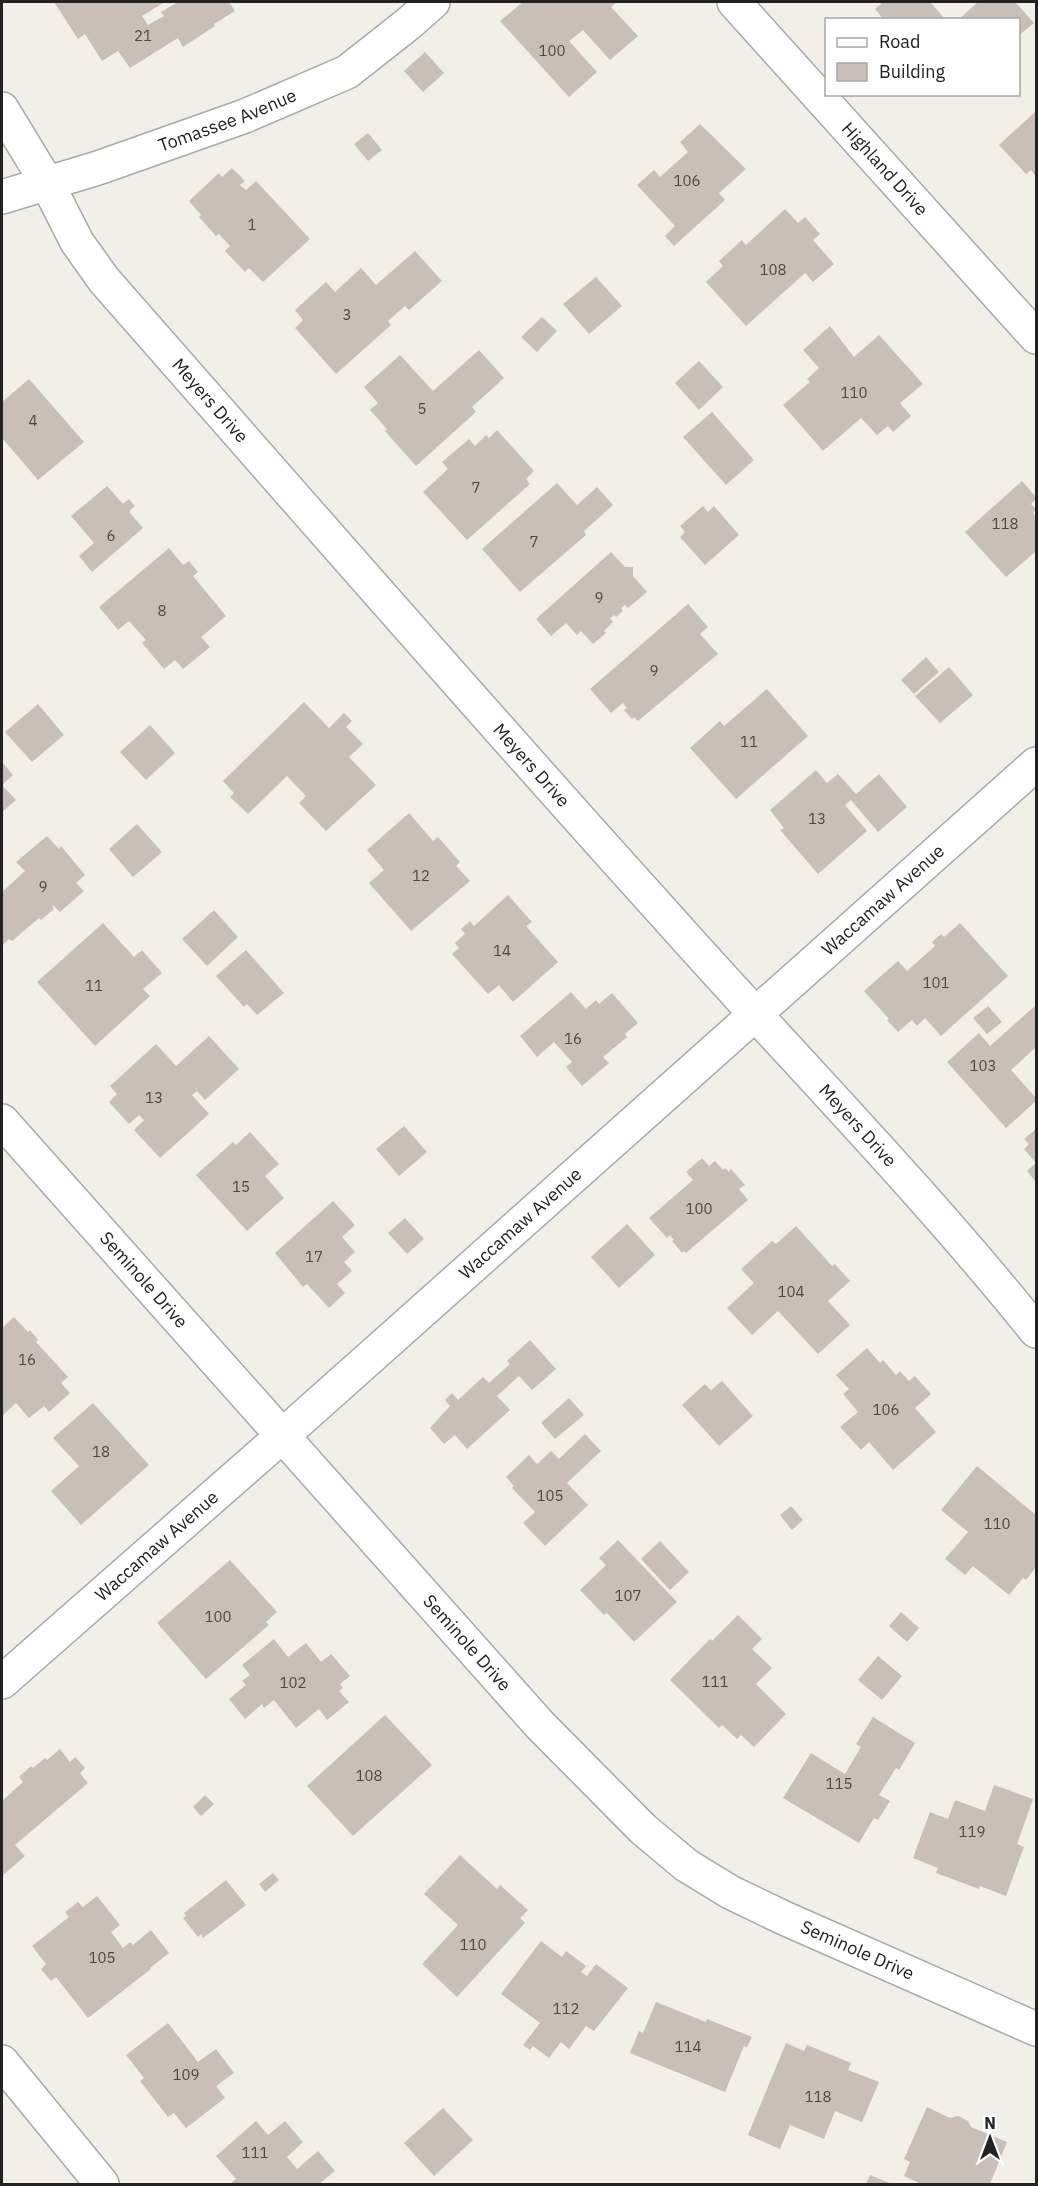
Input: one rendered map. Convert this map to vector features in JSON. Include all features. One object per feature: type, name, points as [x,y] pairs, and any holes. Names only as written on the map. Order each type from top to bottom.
[{"type":"street","name":"Tomassee Avenue","points":[[2,197],[98,168],[245,116],[347,72],[433,2]]},
{"type":"street","name":"Highland Drive","points":[[734,2],[1036,337]]},
{"type":"street","name":"Meyers Drive","points":[[2,110],[47,183],[77,242],[104,280],[565,804],[754,1015],[933,1208],[1036,1331]]},
{"type":"street","name":"Waccamaw Avenue","points":[[2,1682],[281,1437],[1036,764]]},
{"type":"street","name":"Seminole Drive","points":[[2,1121],[281,1437],[540,1725],[643,1829],[686,1865],[730,1892],[1036,2029]]},
{"type":"street","points":[[2,2062],[102,2184]]},
{"type":"building","points":[[54,2],[165,2],[142,16],[148,25],[164,16],[161,12],[178,2],[229,2],[235,11],[183,47],[178,38],[130,68],[118,51],[102,61],[85,34],[78,39]]},
{"type":"building","points":[[523,2],[617,2],[611,7],[638,36],[610,60],[583,30],[569,41],[597,72],[569,97],[500,21]]},
{"type":"building","points":[[883,2],[930,2],[944,18],[882,18],[875,9]]},
{"type":"building","points":[[978,2],[1015,2],[1034,23],[1020,34],[1020,18],[960,18]]},
{"type":"building","points":[[425,52],[444,73],[423,92],[404,71]]},
{"type":"building","points":[[1036,111],[1036,177],[1031,170],[1026,174],[999,145]]},
{"type":"building","points":[[700,124],[746,169],[719,193],[725,200],[674,246],[665,236],[675,226],[637,185],[654,170],[660,177],[688,152],[680,142]]},
{"type":"building","points":[[368,133],[382,150],[368,161],[354,144]]},
{"type":"building","points":[[232,168],[245,181],[240,185],[246,190],[256,181],[310,239],[263,282],[249,268],[245,272],[225,251],[230,246],[219,234],[216,236],[199,217],[201,215],[189,201],[219,173],[222,177]]},
{"type":"building","points":[[785,209],[798,223],[805,217],[820,234],[813,240],[834,264],[813,282],[805,273],[746,326],[706,282],[723,266],[719,261],[742,240],[746,245]]},
{"type":"building","points":[[415,251],[442,281],[409,310],[405,306],[388,321],[391,325],[336,374],[295,328],[303,320],[295,310],[326,282],[335,292],[361,268],[376,285]]},
{"type":"building","points":[[596,277],[622,306],[589,334],[563,304]]},
{"type":"building","points":[[542,317],[557,331],[537,352],[521,337]]},
{"type":"building","points":[[830,326],[854,357],[879,335],[923,384],[900,403],[911,416],[893,432],[888,426],[877,435],[861,418],[823,451],[783,405],[810,382],[807,379],[819,368],[803,350]]},
{"type":"building","points":[[479,350],[504,378],[472,407],[476,412],[416,466],[370,410],[378,403],[364,387],[400,355],[433,391]]},
{"type":"building","points":[[699,361],[723,387],[699,410],[675,383]]},
{"type":"building","points":[[29,379],[84,442],[38,480],[2,438],[2,402]]},
{"type":"building","points":[[712,412],[754,460],[726,485],[683,437]]},
{"type":"building","points":[[497,430],[534,471],[526,479],[530,484],[467,540],[423,492],[448,469],[442,462],[469,439],[475,446],[486,435],[489,438]]},
{"type":"building","points":[[1022,481],[1036,497],[1031,504],[1036,509],[1033,513],[1036,517],[1036,554],[1035,552],[1006,577],[965,532]]},
{"type":"building","points":[[557,483],[577,505],[597,487],[613,505],[584,531],[586,535],[520,592],[482,549]]},
{"type":"building","points":[[107,486],[122,503],[129,499],[135,506],[130,513],[143,528],[92,572],[79,556],[94,543],[71,516]]},
{"type":"building","points":[[703,506],[708,512],[714,506],[739,535],[705,565],[680,537],[685,532],[680,526]]},
{"type":"building","points":[[169,548],[183,565],[189,561],[198,572],[193,576],[226,616],[201,637],[210,647],[183,669],[175,660],[164,669],[142,643],[146,640],[129,621],[118,630],[99,607]]},
{"type":"building","points":[[611,552],[625,567],[633,567],[633,576],[647,592],[628,608],[625,605],[621,608],[623,611],[616,617],[614,615],[610,618],[613,622],[604,631],[606,633],[593,644],[581,631],[577,635],[566,623],[551,636],[536,619]]},
{"type":"building","points":[[688,604],[708,627],[700,634],[718,654],[638,721],[634,717],[632,719],[624,710],[627,708],[623,703],[611,713],[590,689]]},
{"type":"building","points":[[926,657],[939,672],[914,694],[901,680]]},
{"type":"building","points":[[949,667],[973,695],[940,723],[915,696]]},
{"type":"building","points":[[767,689],[808,736],[736,799],[690,748],[720,721],[724,726]]},
{"type":"building","points":[[304,702],[329,728],[344,713],[352,721],[346,727],[363,744],[349,757],[376,785],[326,831],[299,803],[306,796],[287,776],[248,814],[230,797],[234,793],[223,781]]},
{"type":"building","points":[[38,704],[64,735],[32,762],[5,732]]},
{"type":"building","points":[[150,725],[175,753],[146,780],[120,752]]},
{"type":"building","points":[[2,762],[13,775],[2,785]]},
{"type":"building","points":[[816,770],[827,783],[838,774],[856,794],[879,774],[907,807],[878,832],[851,800],[845,805],[867,831],[818,874],[780,830],[784,828],[770,810]]},
{"type":"building","points":[[2,785],[16,800],[2,812]]},
{"type":"building","points":[[409,813],[433,841],[438,837],[460,862],[456,866],[470,881],[411,931],[369,883],[384,870],[367,850]]},
{"type":"building","points":[[137,824],[162,852],[133,877],[109,849]]},
{"type":"building","points":[[47,836],[59,849],[61,846],[85,875],[76,883],[84,891],[60,912],[53,905],[54,909],[41,920],[39,918],[12,941],[9,939],[2,946],[2,892],[25,871],[16,862]]},
{"type":"building","points":[[508,895],[532,922],[526,926],[558,962],[513,1002],[499,985],[488,994],[452,954],[459,948],[455,943],[465,934],[461,929],[470,921],[474,926]]},
{"type":"building","points":[[214,910],[238,937],[207,966],[182,939]]},
{"type":"building","points":[[103,923],[134,957],[142,950],[162,973],[143,989],[150,996],[95,1046],[37,982]]},
{"type":"building","points":[[960,923],[1008,976],[941,1036],[925,1018],[917,1026],[912,1020],[898,1032],[864,991],[898,961],[907,971],[935,946],[932,942],[941,934],[944,937]]},
{"type":"building","points":[[246,950],[284,993],[257,1015],[247,1004],[244,1007],[216,976]]},
{"type":"building","points":[[571,992],[586,1009],[596,1000],[599,1004],[612,993],[638,1023],[625,1034],[627,1037],[603,1057],[609,1063],[582,1086],[566,1067],[572,1062],[554,1042],[537,1057],[520,1036]]},
{"type":"building","points":[[1036,1005],[1036,1047],[1011,1070],[1036,1098],[1036,1101],[1006,1128],[947,1062],[979,1033],[990,1046]]},
{"type":"building","points":[[988,1006],[1002,1022],[987,1034],[973,1018]]},
{"type":"building","points":[[209,1036],[239,1069],[205,1100],[197,1091],[192,1095],[209,1114],[160,1158],[134,1130],[144,1120],[139,1115],[129,1124],[109,1102],[117,1094],[110,1086],[156,1044],[176,1066]]},
{"type":"building","points":[[404,1126],[427,1152],[399,1176],[376,1149]]},
{"type":"building","points":[[1036,1129],[1036,1163],[1024,1149],[1029,1144],[1024,1139]]},
{"type":"building","points":[[250,1132],[279,1164],[265,1176],[284,1198],[247,1231],[196,1175],[233,1142],[236,1145]]},
{"type":"building","points":[[702,1158],[709,1166],[715,1161],[723,1170],[725,1168],[729,1172],[731,1169],[745,1185],[739,1189],[748,1200],[686,1253],[684,1251],[682,1253],[670,1235],[667,1238],[649,1218],[693,1180],[686,1172]]},
{"type":"building","points":[[1036,1163],[1036,1182],[1027,1171]]},
{"type":"building","points":[[333,1201],[355,1225],[342,1237],[355,1252],[344,1262],[352,1271],[337,1284],[345,1293],[329,1308],[307,1284],[303,1287],[275,1253]]},
{"type":"building","points":[[405,1218],[424,1239],[407,1254],[388,1233]]},
{"type":"building","points":[[627,1224],[655,1255],[619,1288],[591,1257]]},
{"type":"building","points":[[796,1226],[832,1266],[835,1264],[850,1281],[828,1301],[850,1325],[818,1354],[778,1311],[752,1335],[727,1308],[754,1283],[741,1269],[772,1241],[776,1244]]},
{"type":"building","points":[[14,1317],[28,1332],[30,1330],[38,1340],[36,1342],[68,1377],[61,1383],[70,1393],[49,1412],[44,1406],[29,1418],[16,1403],[2,1416],[2,1328]]},
{"type":"building","points":[[530,1340],[556,1369],[532,1390],[519,1376],[497,1396],[510,1410],[467,1449],[455,1435],[444,1444],[430,1428],[450,1406],[445,1400],[452,1393],[458,1400],[483,1377],[489,1383],[510,1364],[507,1361]]},
{"type":"building","points":[[867,1348],[880,1363],[883,1360],[896,1375],[900,1371],[909,1381],[915,1376],[931,1394],[915,1408],[936,1432],[893,1470],[869,1442],[861,1450],[840,1427],[858,1412],[843,1394],[849,1389],[836,1375]]},
{"type":"building","points":[[722,1381],[753,1416],[719,1446],[682,1405],[705,1384],[711,1390]]},
{"type":"building","points":[[569,1398],[584,1415],[555,1439],[541,1423]]},
{"type":"building","points":[[93,1403],[149,1465],[81,1525],[51,1491],[79,1466],[53,1438]]},
{"type":"building","points":[[585,1434],[601,1451],[567,1483],[588,1505],[545,1546],[523,1523],[535,1512],[512,1488],[514,1486],[506,1477],[529,1455],[537,1464],[551,1451],[559,1459]]},
{"type":"building","points":[[977,1466],[1036,1515],[1036,1567],[1026,1580],[1023,1578],[1009,1595],[973,1566],[965,1575],[945,1559],[968,1532],[941,1510]]},
{"type":"building","points":[[791,1506],[803,1520],[792,1530],[780,1515]]},
{"type":"building","points":[[618,1540],[677,1602],[634,1642],[607,1613],[604,1615],[580,1590],[606,1565],[599,1558]]},
{"type":"building","points":[[660,1541],[689,1572],[670,1590],[641,1559]]},
{"type":"building","points":[[230,1560],[277,1612],[266,1622],[269,1625],[206,1679],[157,1623]]},
{"type":"building","points":[[901,1612],[919,1628],[907,1642],[889,1626]]},
{"type":"building","points":[[738,1615],[762,1639],[752,1649],[772,1668],[756,1684],[786,1714],[754,1747],[741,1735],[737,1739],[722,1725],[719,1728],[670,1680],[710,1639],[712,1641]]},
{"type":"building","points":[[274,1639],[288,1657],[306,1643],[321,1662],[331,1654],[350,1676],[340,1684],[343,1688],[339,1691],[349,1702],[327,1720],[319,1709],[296,1728],[274,1700],[264,1708],[262,1704],[245,1719],[229,1699],[246,1685],[242,1681],[250,1675],[242,1665]]},
{"type":"building","points":[[878,1656],[902,1676],[882,1700],[858,1680]]},
{"type":"building","points":[[385,1715],[432,1765],[353,1836],[307,1786]]},
{"type":"building","points":[[873,1717],[915,1743],[899,1770],[896,1768],[879,1795],[890,1801],[878,1820],[874,1818],[859,1843],[783,1798],[811,1753],[845,1774],[861,1747],[856,1744]]},
{"type":"building","points":[[60,1749],[70,1762],[75,1757],[85,1768],[80,1773],[88,1783],[15,1845],[25,1856],[2,1876],[2,1801],[23,1782],[19,1777],[31,1766],[33,1768],[45,1758],[47,1760]]},
{"type":"building","points":[[994,1785],[1033,1799],[1017,1844],[1024,1847],[1006,1896],[936,1873],[938,1868],[913,1858],[930,1812],[948,1819],[955,1800],[985,1811]]},
{"type":"building","points":[[205,1795],[214,1804],[201,1816],[193,1807]]},
{"type":"building","points":[[460,1855],[497,1889],[500,1885],[528,1910],[520,1918],[525,1923],[457,1997],[422,1964],[458,1925],[424,1894]]},
{"type":"building","points":[[273,1873],[279,1880],[265,1892],[259,1884]]},
{"type":"building","points":[[226,1880],[246,1905],[203,1938],[201,1934],[198,1937],[183,1918],[186,1916],[184,1913]]},
{"type":"building","points":[[97,1896],[120,1925],[111,1932],[123,1948],[130,1942],[133,1945],[151,1930],[169,1953],[88,2018],[56,1977],[51,1981],[41,1969],[46,1964],[32,1946],[69,1917],[65,1912],[78,1902],[83,1907]]},
{"type":"building","points":[[541,1941],[562,1957],[566,1951],[586,1966],[581,1972],[587,1976],[596,1964],[628,1988],[594,2031],[586,2026],[569,2049],[561,2042],[549,2058],[533,2046],[530,2050],[523,2045],[540,2023],[501,1994]]},
{"type":"building","points":[[656,2002],[752,2037],[747,2047],[744,2046],[725,2092],[630,2053],[639,2031],[643,2033]]},
{"type":"building","points":[[168,2023],[198,2062],[216,2049],[234,2073],[216,2086],[225,2098],[186,2128],[174,2113],[168,2117],[140,2081],[144,2078],[126,2055]]},
{"type":"building","points":[[786,2043],[804,2051],[807,2045],[851,2063],[848,2070],[879,2082],[862,2122],[835,2111],[824,2139],[790,2125],[780,2149],[748,2135]]},
{"type":"building","points":[[927,2107],[950,2118],[958,2116],[968,2121],[971,2127],[1007,2142],[990,2184],[921,2184],[904,2176],[910,2162],[904,2159]]},
{"type":"building","points":[[443,2108],[473,2140],[434,2176],[404,2143]]},
{"type":"building","points":[[256,2121],[268,2135],[285,2121],[303,2142],[287,2157],[297,2169],[318,2151],[335,2171],[319,2184],[231,2183],[236,2179],[216,2156]]},
{"type":"building","points":[[870,2175],[892,2184],[866,2184]]}]
